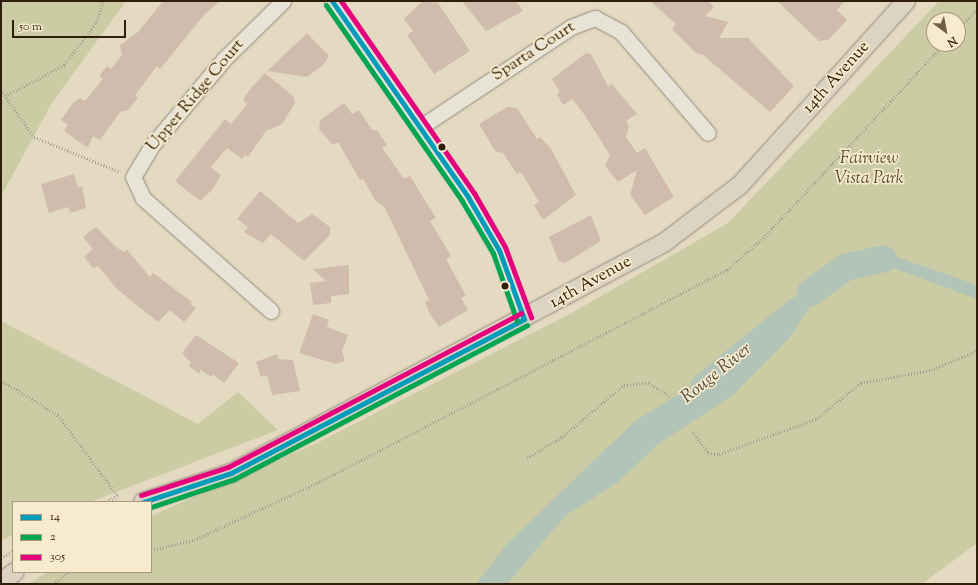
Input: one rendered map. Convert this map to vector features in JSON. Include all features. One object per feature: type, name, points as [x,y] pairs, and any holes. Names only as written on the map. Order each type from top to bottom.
[{"type":"main road","name":"14th Avenue","points":[[146,501],[231,473],[524,319],[664,242],[740,185],[906,1]]},
{"type":"main road","points":[[1,582],[14,573]]},
{"type":"street","name":"Upper Ridge Court","points":[[133,177],[153,144],[224,59],[283,1]]},
{"type":"street","points":[[332,1],[468,197],[499,250],[524,319]]},
{"type":"street","name":"Sparta Court","points":[[419,128],[571,27],[594,18],[621,32],[708,133]]},
{"type":"street","points":[[133,177],[143,198],[272,311]]},
{"type":"path","points":[[5,96],[64,65],[96,23],[103,1]]},
{"type":"path","points":[[966,21],[977,9]]},
{"type":"path","points":[[152,550],[194,540],[321,481],[727,270],[763,238],[937,52]]},
{"type":"path","points":[[1,90],[34,137],[133,177]]},
{"type":"path","points":[[693,432],[708,453],[719,454],[816,419],[861,383],[932,370],[977,351]]},
{"type":"path","points":[[1,380],[58,415],[118,496],[109,501]]},
{"type":"path","points":[[527,458],[562,437],[624,385],[649,383],[670,396]]},
{"type":"path","points":[[1,558],[12,552]]},
{"type":"path","points":[[52,584],[68,573]]},
{"type":"green space","points":[[1,1],[126,1],[52,103],[1,196]]},
{"type":"green space","name":"Fairview Vista Park","points":[[939,1],[977,1],[977,543],[922,584],[29,584],[46,573],[152,573],[152,516],[317,443],[568,315],[728,223],[926,15],[926,52],[966,52],[966,12],[929,12]]},
{"type":"green space","points":[[1,321],[198,424],[238,392],[278,430],[93,501],[12,501],[12,535],[1,540]]},
{"type":"water","points":[[877,250],[977,285],[977,299],[888,266],[866,267],[841,280],[812,303],[790,337],[733,395],[658,444],[618,482],[565,516],[507,584],[476,584],[507,544],[636,420],[689,388],[694,377],[789,300]]},
{"type":"building","points":[[163,1],[220,1],[205,14],[160,69],[157,66],[135,95],[138,98],[128,110],[120,112],[100,140],[93,136],[88,147],[85,146],[64,131],[68,125],[61,120],[73,103],[80,98],[85,101],[103,79],[99,76],[107,66],[111,69],[122,55],[120,45],[138,32]]},
{"type":"building","points":[[423,1],[438,3],[470,51],[434,74],[407,35],[413,31],[404,19]]},
{"type":"building","points":[[462,1],[516,1],[523,11],[486,31]]},
{"type":"building","points":[[650,1],[708,1],[714,7],[705,16],[728,22],[719,38],[748,38],[794,86],[770,112],[702,54],[696,53],[672,29],[676,24]]},
{"type":"building","points":[[777,1],[845,1],[837,10],[847,20],[828,40],[819,41]]},
{"type":"building","points":[[307,33],[329,56],[324,64],[307,77],[267,71]]},
{"type":"building","points":[[586,53],[591,54],[608,86],[612,84],[637,114],[626,121],[629,126],[626,137],[637,153],[645,148],[674,197],[645,215],[630,195],[637,170],[618,182],[605,166],[610,155],[584,114],[572,99],[563,105],[557,94],[560,92],[552,79]]},
{"type":"building","points":[[265,73],[294,97],[295,103],[282,124],[266,131],[248,157],[245,155],[242,159],[227,148],[211,167],[221,175],[213,189],[200,201],[175,181],[225,119],[231,124],[247,104],[243,100],[250,89]]},
{"type":"building","points":[[344,103],[352,114],[359,110],[372,130],[377,130],[387,145],[382,148],[404,179],[410,176],[436,218],[430,221],[451,256],[446,259],[466,296],[461,298],[468,310],[439,327],[430,314],[425,302],[429,300],[385,208],[375,200],[363,179],[360,180],[338,142],[333,145],[319,129],[320,120]]},
{"type":"building","points":[[507,107],[517,108],[537,139],[540,137],[551,149],[576,195],[543,220],[534,205],[539,202],[521,172],[517,174],[503,153],[495,151],[479,124]]},
{"type":"building","points":[[74,174],[78,188],[82,186],[86,208],[70,213],[68,207],[49,213],[41,184]]},
{"type":"building","points":[[260,191],[298,223],[312,214],[330,227],[330,235],[304,261],[271,234],[263,243],[244,232],[248,227],[237,219]]},
{"type":"building","points":[[591,215],[601,241],[565,263],[559,262],[549,237]]},
{"type":"building","points":[[96,227],[116,247],[124,252],[127,250],[150,277],[153,273],[192,302],[190,304],[196,308],[184,322],[170,310],[158,322],[117,289],[98,266],[93,268],[84,257],[93,249],[83,237]]},
{"type":"building","points":[[349,265],[349,294],[331,296],[331,303],[313,305],[310,283],[326,281],[313,269]]},
{"type":"building","points":[[313,314],[329,320],[327,327],[348,335],[342,351],[345,361],[336,364],[299,353]]},
{"type":"building","points":[[196,335],[239,363],[224,383],[213,374],[211,377],[201,370],[199,374],[189,366],[191,363],[182,353]]},
{"type":"building","points":[[277,354],[278,359],[293,360],[300,391],[272,395],[267,375],[261,377],[256,362]]},
{"type":"waterway","name":"Rouge River","points":[[810,292],[845,267],[883,258]]},
{"type":"transit line","name":"14","points":[[332,1],[468,197],[499,250],[524,319]]},
{"type":"transit line","name":"305","points":[[341,1],[474,193],[505,247],[531,317]]},
{"type":"transit line","name":"2","points":[[326,5],[462,201],[493,253],[517,321]]},
{"type":"transit line","name":"305","points":[[141,495],[228,467],[521,313]]},
{"type":"transit line","name":"14","points":[[146,501],[231,473],[524,319]]},
{"type":"transit line","name":"2","points":[[152,507],[234,479],[527,325]]}]
